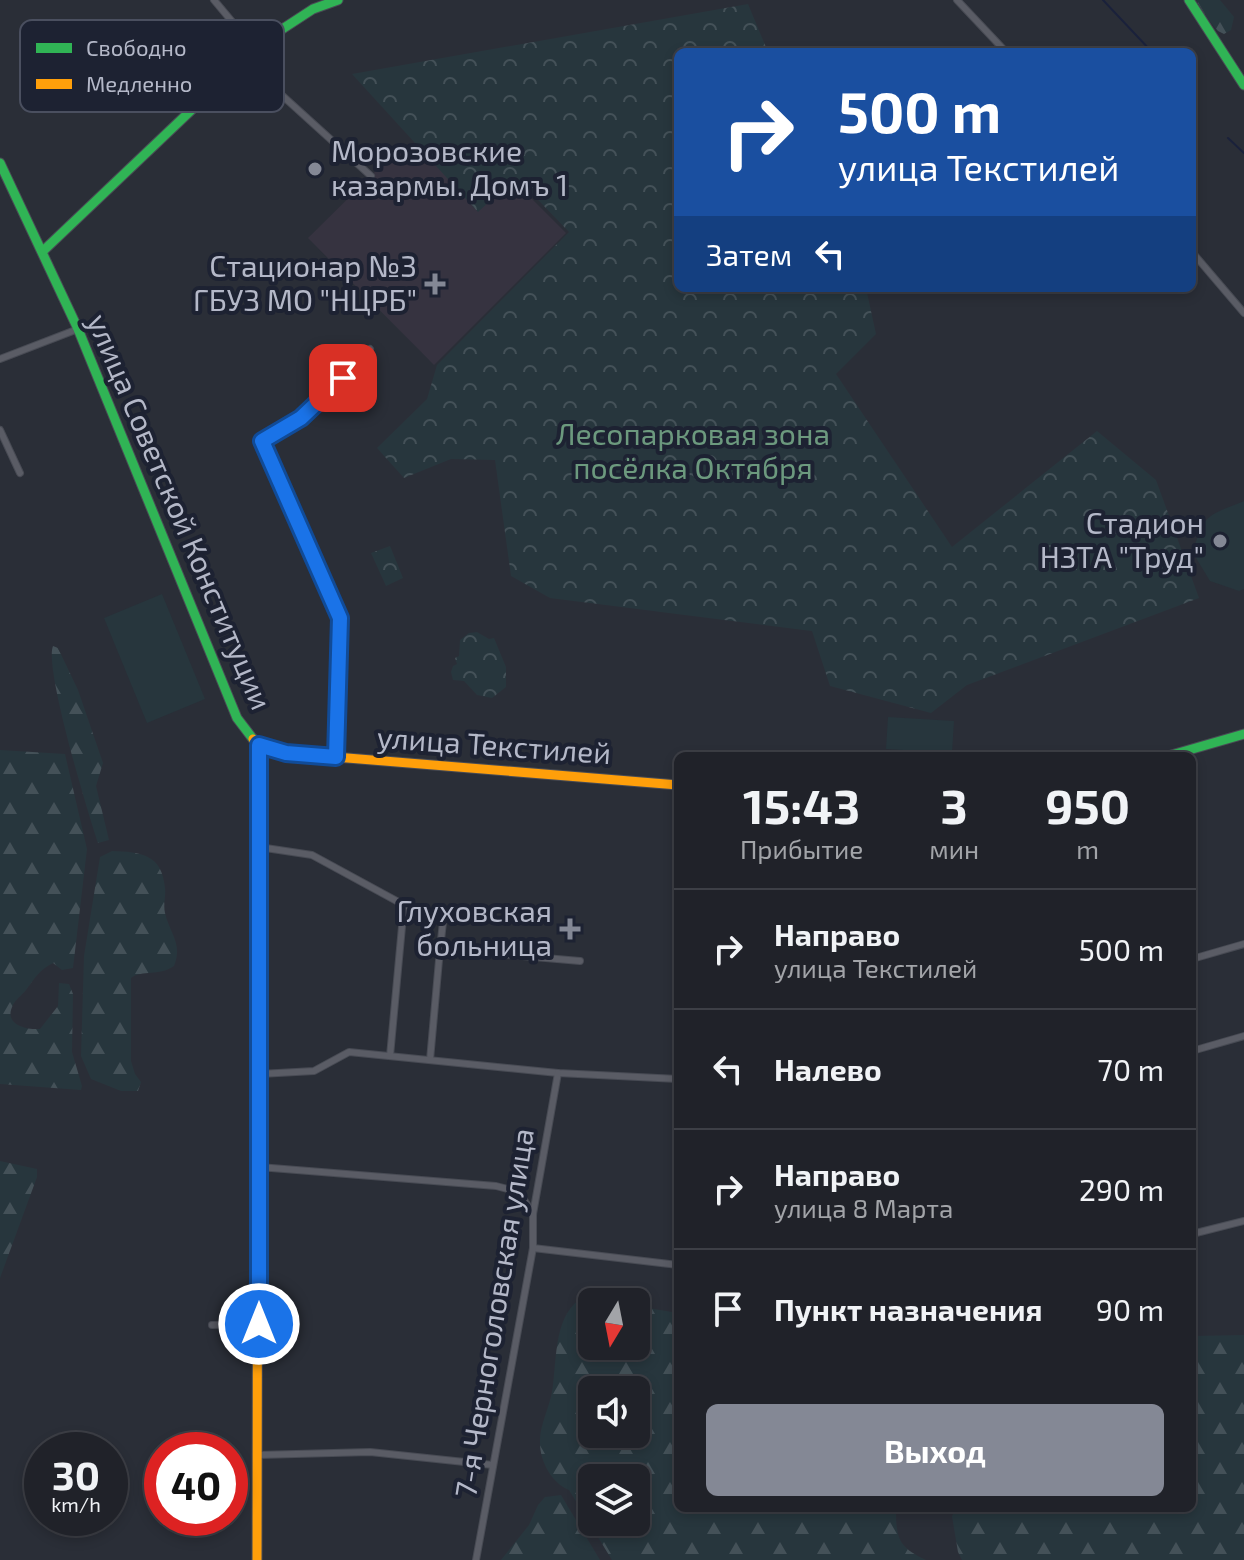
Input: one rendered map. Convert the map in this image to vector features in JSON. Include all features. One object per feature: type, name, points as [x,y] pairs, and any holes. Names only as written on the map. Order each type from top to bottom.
[{"type":"street","points":[[214,0],[231,20]]},
{"type":"street","points":[[284,26],[299,14],[338,0]]},
{"type":"street","points":[[957,0],[1002,48]]},
{"type":"street","points":[[1189,0],[1244,85]]},
{"type":"street","points":[[284,97],[371,176]]},
{"type":"street","points":[[43,251],[189,112]]},
{"type":"street","name":"улица Советской Конституции","points":[[0,163],[78,329],[237,718],[248,736],[259,745],[257,1560]]},
{"type":"street","points":[[1196,257],[1244,313]]},
{"type":"street","points":[[0,359],[78,329]]},
{"type":"street","points":[[336,757],[340,618],[262,441],[301,418],[370,349]]},
{"type":"street","points":[[0,430],[20,473]]},
{"type":"street","points":[[1182,752],[1244,734]]},
{"type":"street","name":"улица Текстилей","points":[[259,745],[286,753],[674,785]]},
{"type":"street","points":[[259,847],[312,855],[404,905],[443,922],[430,1060]]},
{"type":"street","points":[[390,1056],[404,905]]},
{"type":"street","points":[[1196,958],[1244,944]]},
{"type":"street","points":[[440,949],[580,961]]},
{"type":"street","points":[[1196,1050],[1244,1036]]},
{"type":"street","points":[[260,1074],[314,1071],[349,1052],[558,1073],[674,1079]]},
{"type":"street","name":"7-я Черноголовская улица","points":[[476,1560],[533,1248],[533,1214],[558,1073]]},
{"type":"street","points":[[259,1167],[496,1186],[519,1192],[533,1214]]},
{"type":"street","points":[[1196,1233],[1244,1221]]},
{"type":"street","points":[[533,1248],[674,1265]]},
{"type":"street","points":[[212,1325],[259,1324]]},
{"type":"street","points":[[258,1455],[370,1452],[493,1465]]},
{"type":"shaded area","name":"Стационар №3 ГБУЗ МО \"НЦРБ\"","points":[[402,145],[515,182],[566,233],[434,365],[308,238]]},
{"type":"green space","points":[[1196,0],[1220,0],[1234,17],[1231,30],[1224,34],[1218,31]]},
{"type":"green space","name":"Лесопарковая зона посёлка Октября","points":[[748,4],[766,48],[674,48],[674,292],[867,292],[876,334],[836,374],[952,547],[1097,431],[1156,480],[1199,598],[967,685],[931,713],[830,686],[812,631],[550,598],[511,576],[495,460],[451,459],[404,478],[377,448],[427,399],[437,365],[569,232],[516,177],[478,212],[352,74]]},
{"type":"green space","name":"Стадион НЗТА \"Труд\"","points":[[1244,501],[1244,589],[1239,591],[1210,581],[1193,553],[1204,523],[1215,513]]},
{"type":"green space","points":[[390,546],[403,578],[386,586],[371,553]]},
{"type":"green space","points":[[162,594],[205,699],[147,723],[104,618]]},
{"type":"green space","points":[[477,632],[489,639],[494,638],[506,667],[506,687],[492,698],[477,695],[464,681],[453,680],[451,672],[457,664],[455,658],[459,656],[460,640],[469,633]]},
{"type":"green space","points":[[53,646],[58,648],[78,690],[103,763],[96,786],[109,840],[98,843],[61,710],[52,660]]},
{"type":"green space","points":[[888,717],[954,721],[952,752],[886,749]]},
{"type":"green space","points":[[0,750],[65,754],[87,849],[73,968],[62,970],[53,963],[44,968],[14,1003],[11,1017],[22,1027],[40,1029],[58,1006],[59,983],[69,984],[73,994],[72,1052],[81,1090],[0,1084]]},
{"type":"green space","points":[[112,851],[141,854],[160,868],[165,888],[165,913],[177,951],[174,966],[131,978],[131,1061],[141,1082],[138,1091],[121,1091],[91,1079],[81,1056],[84,956],[100,857]]},
{"type":"green space","points":[[0,1161],[37,1169],[37,1177],[0,1278]]},
{"type":"green space","points":[[578,1301],[578,1360],[650,1360],[650,1308],[674,1313],[674,1512],[896,1512],[900,1540],[910,1551],[926,1560],[612,1560],[597,1536],[650,1536],[650,1464],[578,1464],[578,1505],[569,1490],[547,1470],[540,1448],[541,1428],[552,1392],[560,1330]]},
{"type":"green space","points":[[1244,1335],[1244,1560],[962,1560],[952,1516],[954,1512],[1196,1512],[1196,1336]]},
{"type":"green space","points":[[561,1495],[578,1523],[578,1536],[586,1536],[600,1560],[501,1560],[529,1525],[545,1497]]},
{"type":"waterway","points":[[1103,0],[1148,48]]},
{"type":"waterway","points":[[1228,138],[1244,153]]},
{"type":"traffic: fast","points":[[284,28],[313,9],[338,0]]},
{"type":"traffic: fast","points":[[1189,0],[1244,85]]},
{"type":"traffic: fast","points":[[43,251],[189,112]]},
{"type":"traffic: fast","points":[[0,163],[78,329],[237,718],[253,739]]},
{"type":"traffic: fast","points":[[1182,752],[1244,734]]},
{"type":"traffic: fast","points":[[258,960],[259,745]]},
{"type":"traffic: slow","points":[[253,739],[269,749],[286,753],[674,785]]},
{"type":"traffic: slow","points":[[257,1560],[258,960]]},
{"type":"place","name":"Морозовские казармы. Домъ 1","points":[[315,169]]},
{"type":"place","name":"Стационар №3 ГБУЗ МО \"НЦРБ\"","points":[[435,284]]},
{"type":"place","name":"Стадион НЗТА \"Труд\"","points":[[1220,541]]},
{"type":"place","name":"Глуховская больница","points":[[570,929]]},
{"type":"route","points":[[259,1324],[259,745],[286,753],[336,757],[340,618],[262,441],[301,418],[343,378]]}]
